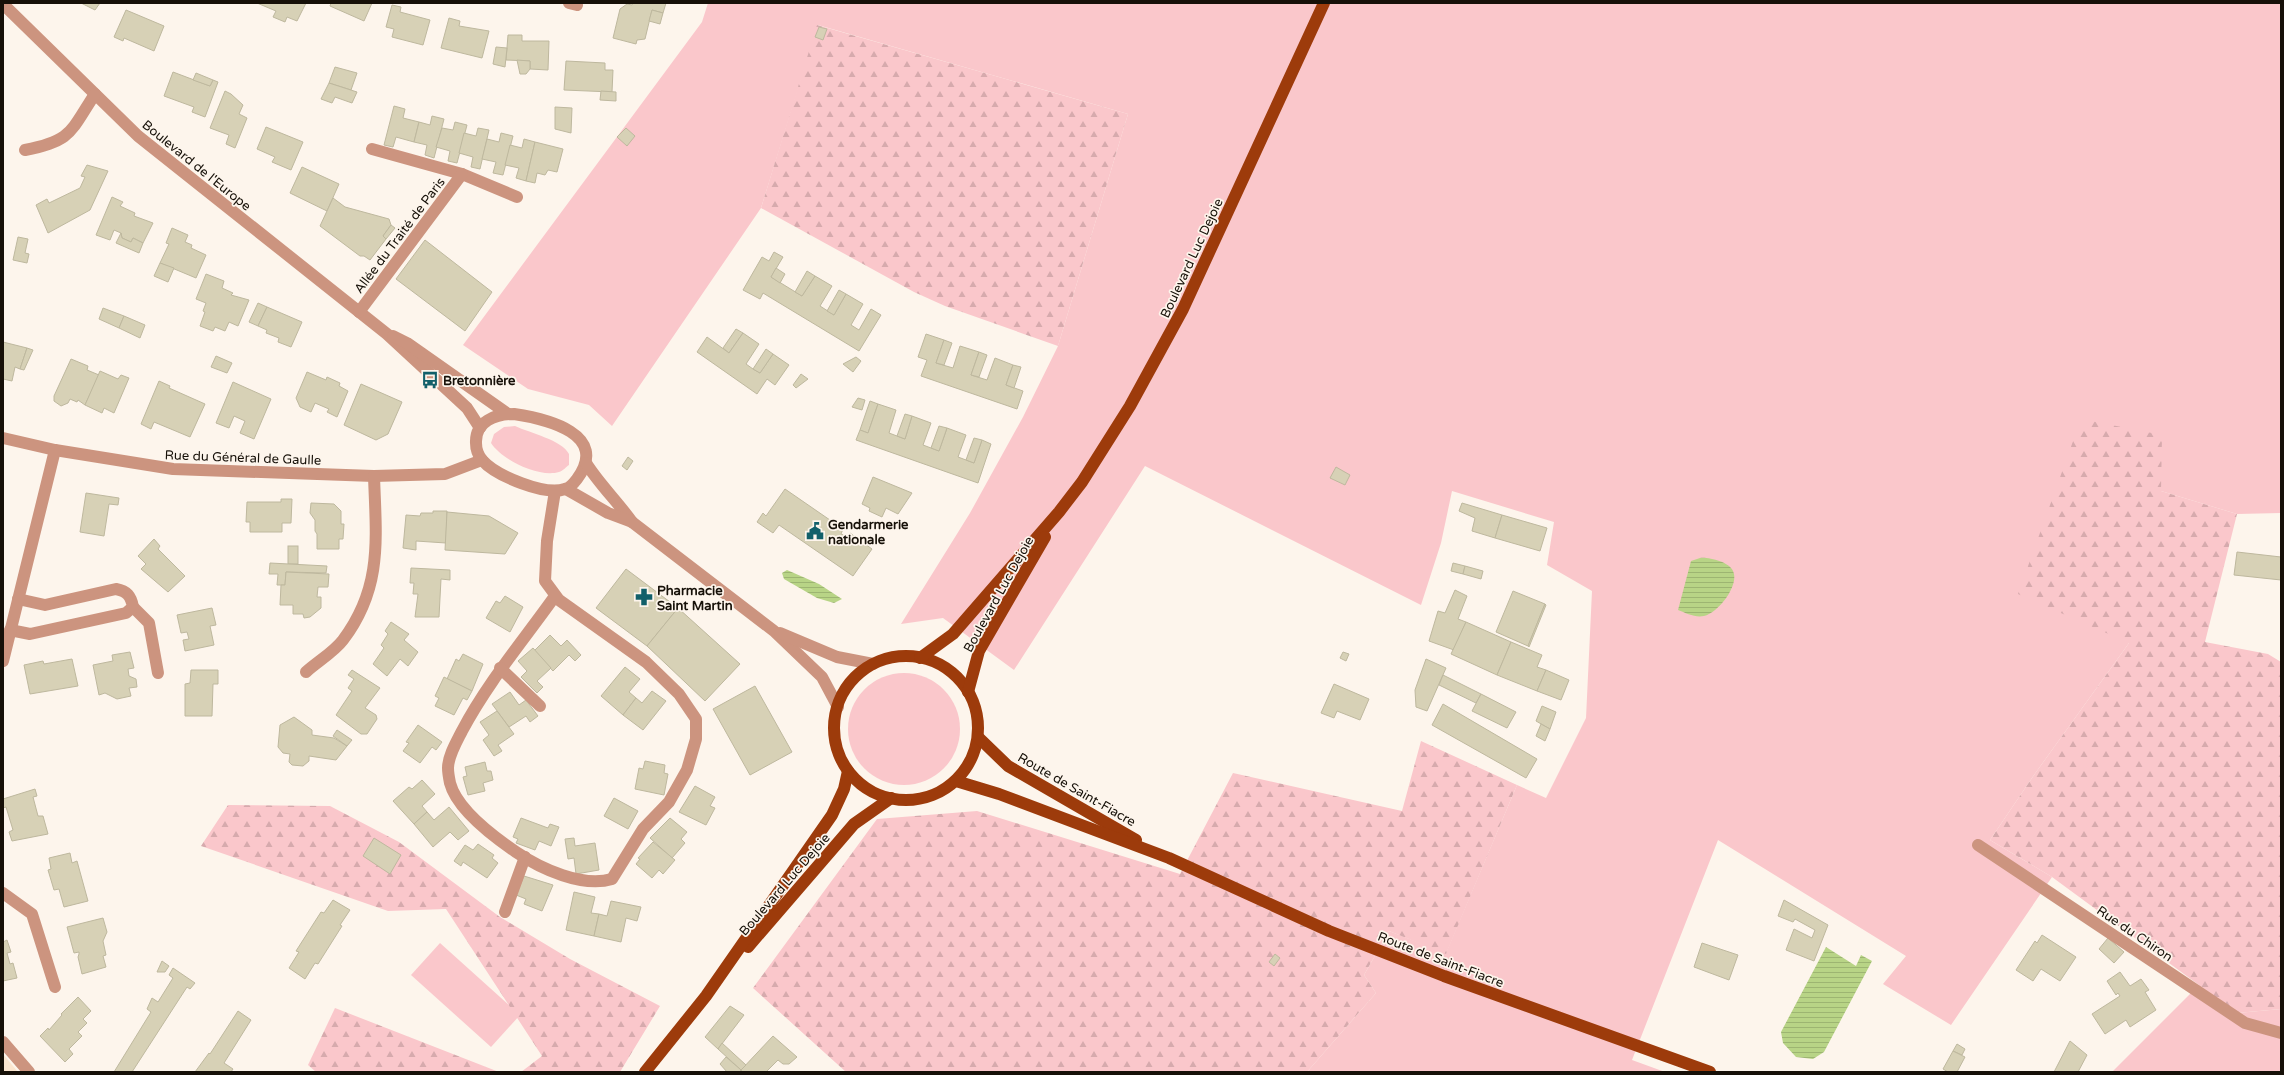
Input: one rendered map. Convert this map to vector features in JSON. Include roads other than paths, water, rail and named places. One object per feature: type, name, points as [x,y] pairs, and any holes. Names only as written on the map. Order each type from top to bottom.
[{"type":"main road","name":"Boulevard Luc Dejoie","points":[[920,658],[954,634],[1060,512],[1082,482],[1130,406],[1183,309],[1324,3]]},
{"type":"main road","name":"Boulevard Luc Dejoie","points":[[968,692],[979,651],[1060,512]]},
{"type":"main road","points":[[895,657],[920,658],[940,665],[954,674],[968,692],[976,710],[978,737],[974,752],[956,781],[942,790],[924,798],[910,800],[891,798],[871,790],[848,770],[836,742],[835,724],[838,707],[853,681],[873,664],[895,657]]},
{"type":"main road","name":"Route de Saint-Fiacre","points":[[978,737],[1008,766],[1169,858]]},
{"type":"main road","name":"Boulevard Luc Dejoie","points":[[706,996],[832,815],[844,789],[848,770]]},
{"type":"main road","name":"Route de Saint-Fiacre","points":[[956,781],[999,794],[1169,858],[1329,931],[1444,976],[1710,1072]]},
{"type":"main road","name":"Boulevard Luc Dejoie","points":[[645,1072],[706,996],[854,824],[891,798]]},
{"type":"street","name":"Boulevard de l'Europe","points":[[3,4],[138,136],[387,334],[467,408],[480,428]]},
{"type":"street","points":[[25,150],[58,142],[71,133],[95,94]]},
{"type":"street","name":"Allée du Traité de Paris","points":[[372,149],[462,174],[518,197]]},
{"type":"street","name":"Allée du Traité de Paris","points":[[359,312],[462,174]]},
{"type":"street","name":"Boulevard de l'Europe","points":[[387,334],[407,342],[508,414]]},
{"type":"street","points":[[632,522],[608,513],[560,490],[518,482],[491,469],[482,460],[476,446],[476,438],[480,428],[489,419],[499,415],[508,414],[549,421],[572,431],[582,442],[585,450],[586,463],[594,476],[617,501],[632,522],[774,631],[822,677],[838,707]]},
{"type":"street","name":"Rue du Général de Gaulle","points":[[3,438],[55,450],[160,468],[374,476],[445,474],[482,460]]},
{"type":"street","points":[[3,661],[55,450]]},
{"type":"street","points":[[560,490],[574,483],[586,463]]},
{"type":"street","points":[[306,672],[342,640],[368,598],[375,566],[374,476]]},
{"type":"street","points":[[555,596],[500,668],[478,701],[456,743],[448,767],[451,784],[458,802],[489,832],[525,857],[559,874],[599,883],[612,880],[643,829],[670,802],[687,770],[696,739],[696,719],[679,694],[646,662],[555,596],[545,581],[545,568],[560,490]]},
{"type":"street","points":[[18,599],[45,605],[116,589],[125,591],[131,599],[133,607],[149,623],[158,673]]},
{"type":"street","points":[[10,630],[30,634],[126,614],[133,607]]},
{"type":"street","points":[[774,631],[837,657],[873,664]]},
{"type":"street","points":[[500,668],[540,706]]},
{"type":"street","name":"Rue du Chiron","points":[[1978,845],[2245,1023],[2281,1033]]},
{"type":"street","points":[[505,912],[525,857]]},
{"type":"street","points":[[3,893],[32,914],[55,987]]},
{"type":"street","points":[[3,1042],[29,1072]]},
{"type":"place","name":"Bretonnière","points":[[430,380]]},
{"type":"place","name":"Gendarmerie nationale","points":[[815,531]]},
{"type":"place","name":"Pharmacie Saint Martin","points":[[644,597]]}]
